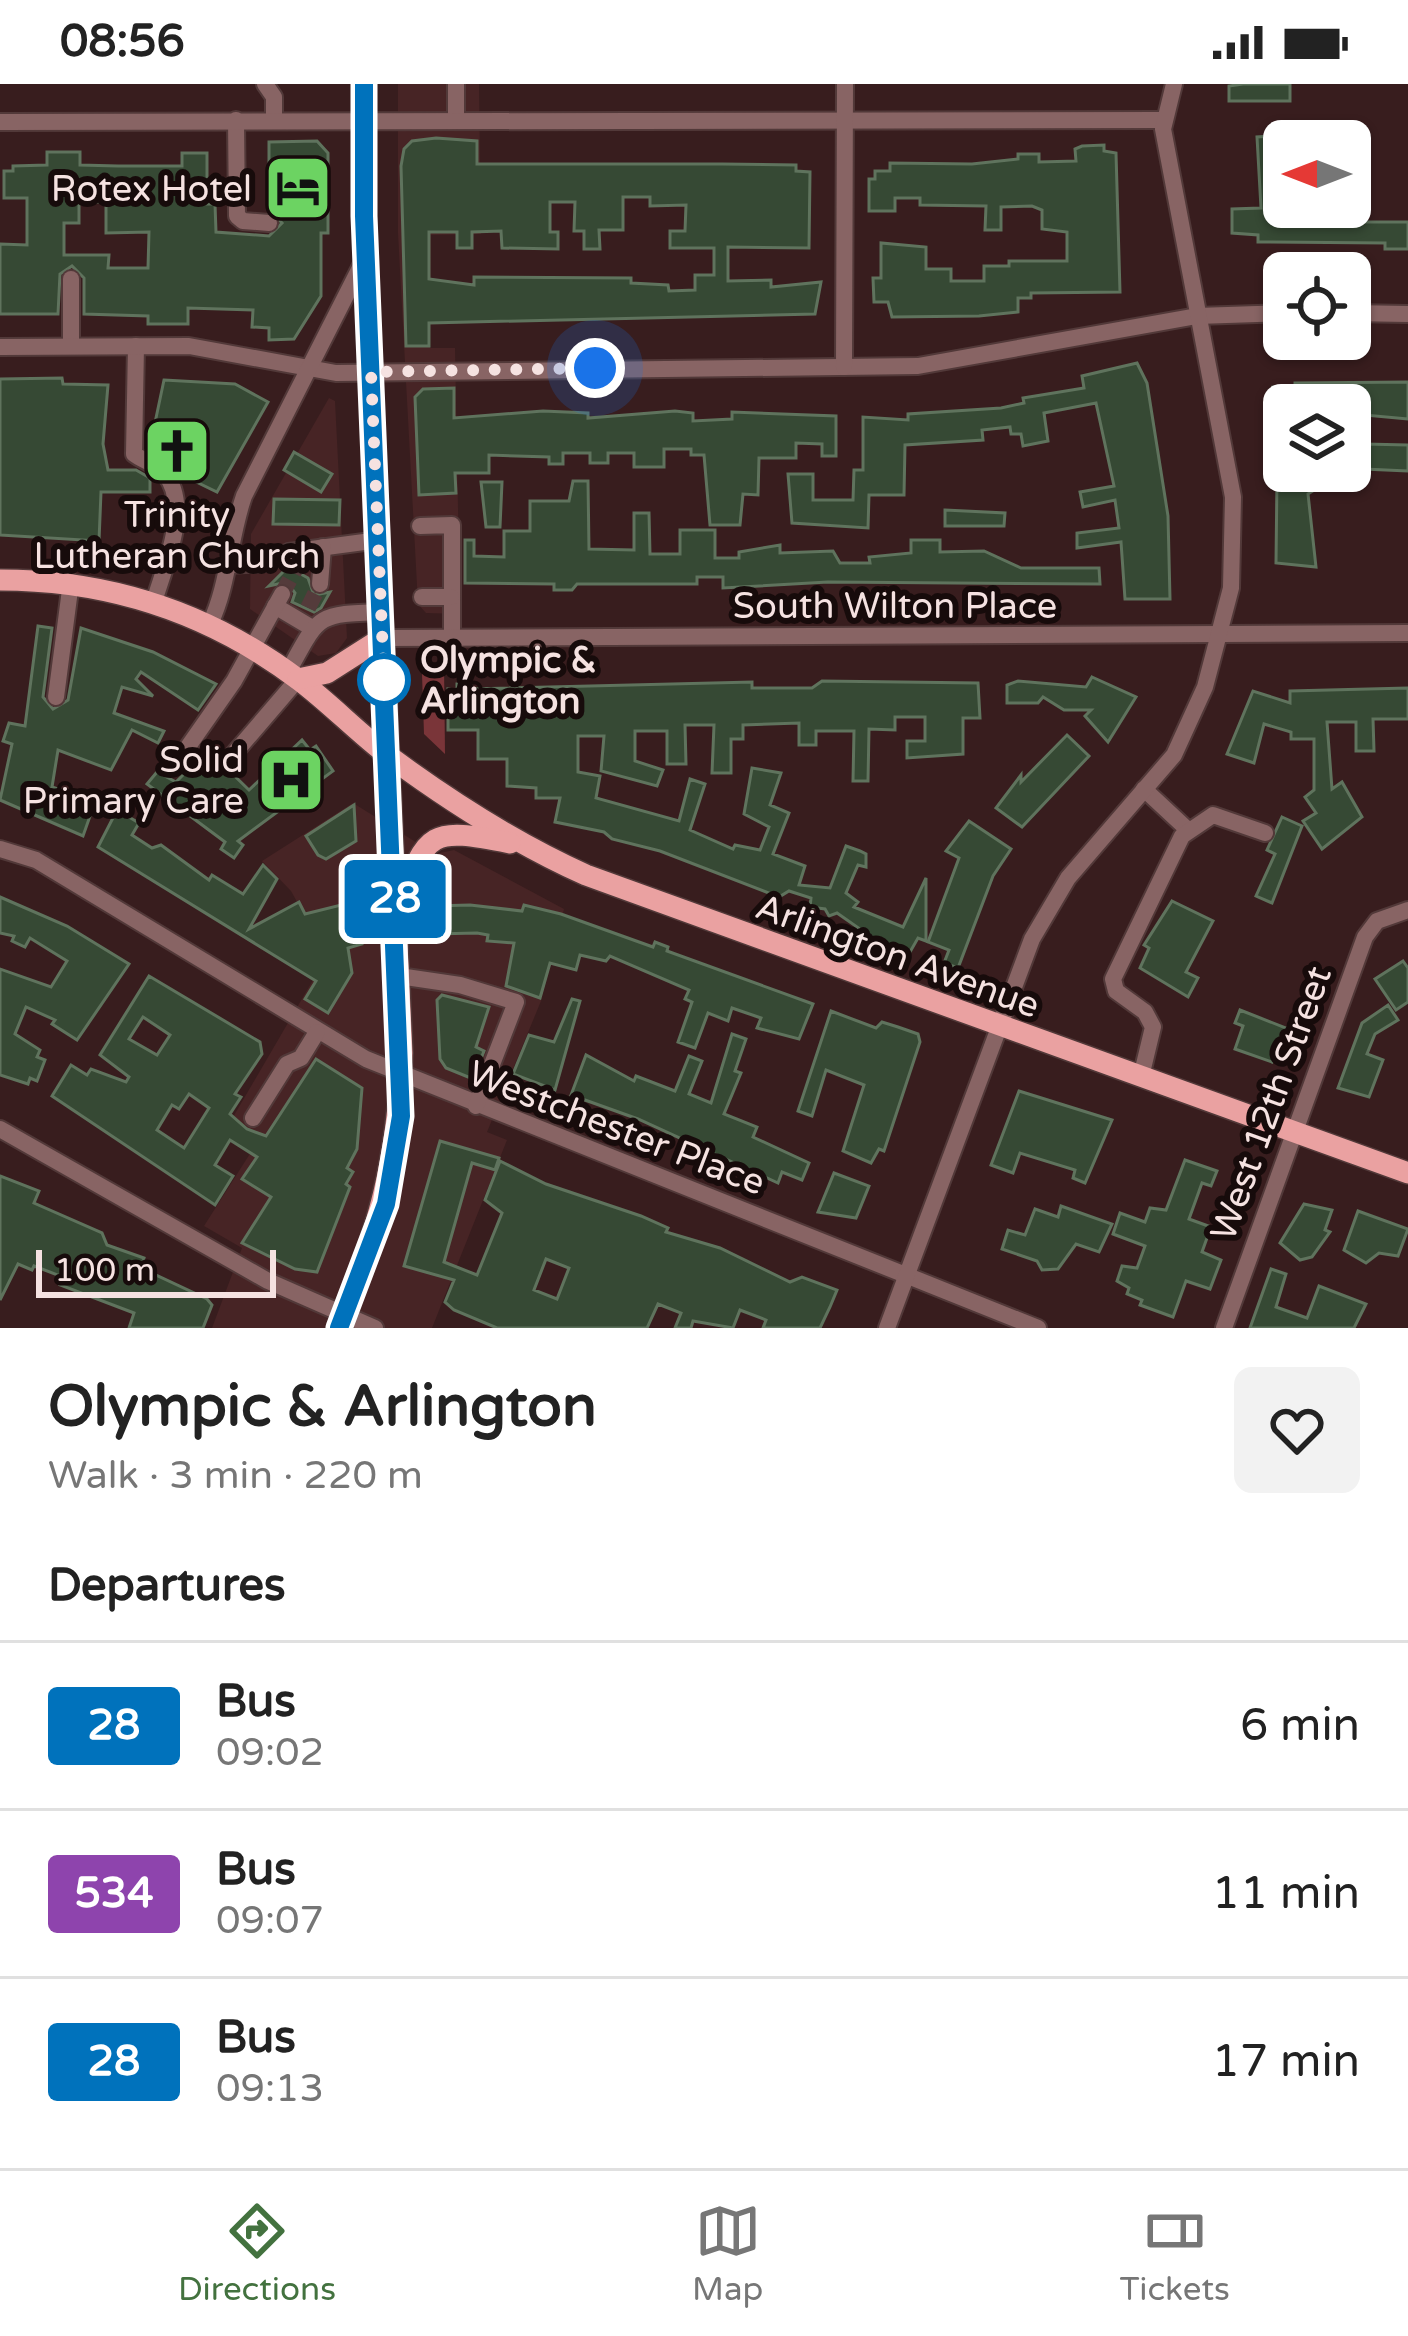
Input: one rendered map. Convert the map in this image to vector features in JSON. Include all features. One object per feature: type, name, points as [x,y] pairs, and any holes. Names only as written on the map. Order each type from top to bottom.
[{"type":"main road","points":[[342,1322],[386,1204],[401,1116],[399,976],[366,255],[364,84]]},
{"type":"main road","points":[[0,580],[71,583],[154,602],[210,624],[293,676],[388,755]]},
{"type":"main road","points":[[293,676],[327,673],[382,638]]},
{"type":"main road","name":"Arlington Avenue","points":[[388,755],[523,845],[643,898],[1408,1173]]},
{"type":"main road","points":[[396,917],[420,851],[434,839],[460,833],[523,845]]},
{"type":"street","points":[[265,84],[274,97],[274,120]]},
{"type":"street","points":[[455,119],[456,84]]},
{"type":"street","points":[[844,367],[845,84]]},
{"type":"street","points":[[887,1328],[996,1025],[1032,939],[1068,878],[1174,755],[1191,723],[1219,635],[1235,539],[1232,497],[1162,120],[1174,84]]},
{"type":"street","points":[[236,120],[237,216],[269,223]]},
{"type":"street","points":[[0,122],[1162,120]]},
{"type":"street","points":[[210,624],[225,592],[226,565],[244,496],[366,255]]},
{"type":"street","points":[[71,280],[71,346]]},
{"type":"street","points":[[0,347],[189,346],[309,369],[371,372],[844,367],[948,364],[1197,316],[1263,314]]},
{"type":"street","points":[[1371,314],[1408,314]]},
{"type":"street","points":[[136,346],[137,458],[163,471],[174,491],[173,542],[154,602]]},
{"type":"street","points":[[420,526],[452,525],[452,639]]},
{"type":"street","points":[[226,565],[296,560],[323,547],[379,540]]},
{"type":"street","points":[[320,584],[323,547]]},
{"type":"street","points":[[56,697],[71,583]]},
{"type":"street","points":[[422,597],[451,597]]},
{"type":"street","points":[[185,751],[279,600],[306,619],[381,612]]},
{"type":"street","points":[[232,756],[293,676],[306,619]]},
{"type":"street","name":"South Wilton Place","points":[[382,638],[1408,633]]},
{"type":"street","points":[[1144,789],[1188,830]]},
{"type":"street","points":[[1141,1077],[1153,1027],[1145,1012],[1116,991],[1113,979],[1188,830],[1213,815],[1265,833]]},
{"type":"street","name":"Westchester Place","points":[[0,849],[36,860],[317,1032],[401,1075],[1038,1328]]},
{"type":"street","name":"West 12th Street","points":[[1224,1328],[1365,937],[1400,911]]},
{"type":"street","points":[[399,976],[460,985],[516,1002],[476,1106]]},
{"type":"street","points":[[253,1118],[286,1064],[301,1058],[317,1032]]},
{"type":"street","points":[[0,1129],[342,1322],[375,1328]]},
{"type":"shaded area","points":[[398,84],[479,84],[481,234],[431,235],[430,348],[455,348],[460,614],[426,613],[418,604],[398,233]]},
{"type":"shaded area","points":[[329,398],[335,401],[347,638],[336,653],[318,656],[250,609],[251,534]]},
{"type":"shaded area","points":[[444,664],[445,754],[424,734],[422,674],[424,667]]},
{"type":"shaded area","points":[[353,803],[435,854],[454,850],[564,909],[541,1001],[487,1132],[507,1140],[432,1328],[212,1328],[242,1248],[204,1226],[258,1141],[229,1124],[327,956],[291,891],[262,861]]},
{"type":"building","points":[[1290,84],[1290,101],[1229,101],[1229,86]]},
{"type":"building","points":[[1257,137],[1263,137],[1263,228],[1371,228],[1371,222],[1408,222],[1408,249],[1385,249],[1385,243],[1258,242],[1258,235],[1232,233],[1232,209],[1261,208]]},
{"type":"building","points":[[317,141],[328,153],[328,233],[321,233],[321,296],[294,339],[269,340],[269,328],[252,327],[253,310],[188,308],[188,324],[148,324],[148,316],[84,314],[84,278],[72,266],[60,274],[58,314],[0,314],[0,244],[27,245],[27,198],[4,198],[4,171],[13,171],[13,166],[47,165],[47,152],[80,152],[80,165],[118,166],[182,166],[182,153],[207,153],[207,204],[215,204],[216,232],[269,236],[282,223],[269,210],[269,142]],"holes":[[[79,202],[106,202],[106,233],[149,232],[148,268],[108,268],[109,255],[64,255],[64,223],[79,223]]]},
{"type":"building","points":[[412,141],[477,141],[477,164],[796,165],[796,171],[810,172],[809,248],[728,247],[728,281],[771,280],[771,287],[821,282],[815,314],[429,323],[429,346],[406,346],[401,166],[404,149]],"holes":[[[623,197],[650,197],[650,206],[686,205],[685,231],[670,231],[670,248],[714,248],[714,275],[695,275],[695,290],[669,291],[668,285],[631,283],[631,278],[474,277],[474,285],[429,279],[429,232],[457,232],[457,248],[472,248],[472,232],[501,231],[502,248],[558,249],[558,232],[550,232],[550,202],[575,202],[574,231],[584,231],[584,249],[600,249],[599,230],[623,230]]]},
{"type":"building","points":[[1104,145],[1104,151],[1116,153],[1120,292],[1031,293],[1031,298],[1018,298],[1018,312],[979,316],[892,317],[888,302],[874,302],[873,278],[881,278],[881,243],[926,247],[926,269],[951,269],[951,281],[984,281],[984,266],[1009,266],[1009,261],[1067,261],[1067,232],[1042,229],[1042,210],[1032,206],[1001,207],[1001,230],[985,230],[986,206],[920,205],[920,198],[895,198],[895,211],[869,211],[869,179],[875,179],[875,171],[890,171],[890,163],[972,164],[1018,159],[1018,154],[1039,154],[1039,162],[1076,161],[1075,149]]},
{"type":"building","points":[[1137,363],[1147,383],[1168,516],[1170,599],[1125,599],[1121,542],[1077,548],[1077,533],[1119,528],[1115,500],[1083,507],[1080,492],[1114,486],[1096,403],[1044,413],[1048,441],[1023,446],[1021,434],[1011,434],[1010,427],[982,430],[983,440],[905,445],[904,495],[869,495],[868,528],[792,523],[788,474],[813,474],[813,500],[853,500],[854,470],[863,470],[863,417],[908,420],[908,414],[1001,408],[1024,403],[1023,398],[1084,388],[1082,376]]},
{"type":"building","points":[[62,378],[63,384],[108,385],[103,444],[108,470],[136,470],[150,478],[150,492],[101,492],[99,541],[0,535],[0,379]]},
{"type":"building","points":[[164,380],[235,384],[268,402],[217,492],[180,474],[155,452],[157,438],[152,437]]},
{"type":"building","points":[[1408,382],[1408,419],[1371,416],[1371,384],[1295,383]]},
{"type":"building","points":[[454,388],[454,418],[543,411],[588,413],[588,418],[675,411],[693,413],[693,421],[732,419],[732,412],[836,416],[836,456],[822,456],[822,444],[796,443],[796,458],[759,458],[758,495],[743,494],[740,525],[710,525],[704,455],[691,455],[691,449],[664,449],[664,467],[634,467],[634,453],[608,453],[608,463],[590,463],[590,453],[563,453],[563,464],[549,464],[549,457],[489,455],[489,473],[455,473],[456,493],[419,495],[415,397],[423,389]]},
{"type":"building","points":[[1371,444],[1408,445],[1408,471],[1371,469]]},
{"type":"building","points":[[294,452],[332,474],[321,492],[284,470]]},
{"type":"building","points":[[573,481],[588,481],[589,549],[634,550],[634,513],[649,513],[650,554],[680,554],[680,530],[715,530],[715,558],[739,558],[739,552],[780,545],[780,553],[833,551],[840,563],[870,563],[869,557],[911,553],[911,540],[940,540],[940,552],[984,551],[1021,568],[1099,568],[1100,584],[828,582],[723,588],[723,577],[697,577],[697,584],[577,584],[572,590],[554,590],[554,584],[465,583],[465,540],[474,540],[474,556],[504,557],[504,531],[530,531],[530,501],[569,501]]},
{"type":"building","points":[[481,482],[502,482],[500,527],[486,527]]},
{"type":"building","points":[[1277,492],[1311,492],[1316,567],[1276,563]]},
{"type":"building","points":[[274,499],[340,500],[339,525],[273,524]]},
{"type":"building","points":[[945,510],[1005,513],[1004,526],[945,526]]},
{"type":"building","points":[[288,567],[308,578],[314,595],[330,592],[321,608],[314,612],[292,602],[295,593],[287,582],[269,586]]},
{"type":"building","points":[[38,626],[52,628],[43,697],[53,709],[68,700],[81,628],[153,652],[216,684],[198,710],[141,672],[136,679],[153,696],[122,687],[114,713],[164,731],[158,743],[132,730],[111,770],[58,750],[52,787],[95,802],[83,836],[0,800],[12,744],[3,741],[9,723],[25,726]]},
{"type":"building","points":[[1092,677],[1136,697],[1108,742],[1085,716],[1091,710],[1064,710],[1043,697],[1038,703],[1007,703],[1007,685],[1018,681],[1086,687]]},
{"type":"building","points":[[822,681],[978,683],[980,718],[963,718],[963,754],[907,758],[907,741],[925,741],[925,717],[895,717],[895,730],[869,729],[868,781],[853,781],[854,731],[816,731],[816,745],[799,745],[799,723],[743,725],[743,739],[731,739],[731,773],[712,773],[714,725],[685,725],[686,764],[667,764],[667,731],[635,731],[635,761],[663,770],[657,786],[601,771],[604,736],[578,736],[578,772],[600,776],[596,798],[679,821],[690,779],[705,784],[690,830],[733,849],[735,845],[760,850],[769,827],[744,814],[752,768],[781,773],[770,805],[789,813],[773,854],[805,866],[799,885],[830,888],[846,846],[860,851],[866,854],[866,867],[858,865],[846,893],[858,902],[854,907],[903,927],[926,878],[926,941],[918,938],[910,952],[858,936],[860,929],[837,913],[829,916],[825,909],[810,907],[811,898],[789,891],[779,897],[660,851],[612,839],[604,832],[555,822],[560,798],[536,798],[536,788],[507,786],[507,759],[478,759],[478,730],[448,730],[448,689],[457,690],[457,684],[471,684],[471,689],[752,682],[752,688],[812,688]]},
{"type":"building","points":[[1408,688],[1408,719],[1373,719],[1374,751],[1356,751],[1356,722],[1327,722],[1332,789],[1342,782],[1362,817],[1322,849],[1303,821],[1316,813],[1305,797],[1314,790],[1314,739],[1291,739],[1291,732],[1264,724],[1254,763],[1227,754],[1253,691],[1290,703],[1290,691]]},
{"type":"building","points":[[1067,735],[1089,756],[1022,827],[996,808],[1021,775],[1021,782]]},
{"type":"building","points":[[302,740],[310,750],[316,746],[333,771],[238,841],[243,845],[234,858],[221,849],[225,842],[147,784],[157,772],[176,782],[208,750],[249,790]]},
{"type":"building","points":[[354,805],[356,841],[326,859],[318,855],[306,836]]},
{"type":"building","points":[[117,810],[139,823],[132,835],[152,848],[161,845],[209,880],[212,875],[243,894],[263,865],[277,879],[249,929],[299,902],[305,914],[357,901],[362,944],[348,948],[352,973],[328,1013],[305,999],[316,981],[98,847]]},
{"type":"building","points":[[1282,817],[1302,826],[1272,903],[1256,896],[1275,854],[1267,850]]},
{"type":"building","points":[[969,821],[1011,849],[993,876],[958,968],[944,963],[949,950],[928,942],[959,858],[946,851]]},
{"type":"building","points":[[0,897],[67,926],[129,964],[77,1040],[52,1024],[55,1020],[26,1007],[15,1034],[40,1050],[37,1057],[45,1060],[37,1081],[30,1078],[28,1084],[0,1075],[0,969],[51,987],[67,961],[30,938],[25,947],[12,941],[14,936],[0,933]]},
{"type":"building","points":[[1172,901],[1213,921],[1186,972],[1198,978],[1188,997],[1140,968],[1149,948],[1144,945]]},
{"type":"building","points":[[524,905],[561,914],[653,947],[655,942],[668,947],[667,951],[813,1004],[799,1039],[757,1028],[761,1018],[732,1008],[728,1021],[708,1013],[695,1048],[678,1042],[692,1002],[685,999],[689,990],[610,956],[606,961],[580,955],[576,970],[550,963],[540,998],[506,986],[514,943],[487,941],[488,935],[477,933],[434,934],[433,906],[522,911]]},
{"type":"building","points":[[1403,961],[1408,968],[1408,1002],[1396,1010],[1375,979]]},
{"type":"building","points":[[149,976],[260,1042],[262,1054],[235,1094],[241,1097],[230,1114],[247,1129],[266,1136],[316,1059],[362,1088],[357,1149],[347,1168],[353,1172],[346,1184],[350,1187],[317,1272],[295,1269],[242,1243],[271,1197],[242,1179],[257,1157],[230,1140],[215,1165],[233,1176],[215,1205],[52,1096],[71,1065],[87,1075],[91,1069],[126,1082],[129,1077],[100,1055]],"holes":[[[143,1017],[170,1035],[157,1055],[129,1039]],[[189,1094],[209,1108],[184,1148],[157,1130],[172,1105],[179,1109]]]},
{"type":"building","points":[[442,995],[489,1007],[476,1047],[484,1051],[473,1079],[446,1068],[440,1059],[437,1000]]},
{"type":"building","points":[[572,999],[580,1001],[555,1090],[513,1074],[529,1035],[554,1042]]},
{"type":"building","points":[[1388,1005],[1398,1020],[1375,1034],[1367,1054],[1383,1060],[1369,1097],[1338,1088],[1362,1023]]},
{"type":"building","points":[[1240,1010],[1286,1028],[1272,1062],[1235,1049],[1243,1026],[1235,1023]]},
{"type":"building","points":[[831,1011],[876,1028],[882,1022],[918,1034],[920,1042],[884,1151],[879,1149],[871,1163],[843,1151],[864,1085],[826,1070],[812,1116],[798,1111]]},
{"type":"building","points":[[732,1034],[746,1039],[735,1071],[741,1073],[724,1114],[757,1127],[753,1137],[809,1163],[802,1180],[782,1172],[778,1183],[638,1119],[571,1095],[586,1055],[634,1081],[636,1076],[675,1091],[689,1056],[702,1061],[689,1094],[711,1103]]},
{"type":"building","points":[[1019,1091],[1112,1120],[1085,1183],[1073,1178],[1075,1170],[1020,1153],[1013,1173],[991,1165]]},
{"type":"building","points":[[440,1141],[499,1158],[495,1170],[472,1163],[444,1262],[477,1275],[502,1213],[485,1200],[500,1161],[546,1184],[641,1216],[668,1228],[666,1232],[720,1248],[790,1282],[802,1277],[837,1290],[820,1328],[763,1328],[766,1320],[740,1310],[733,1328],[693,1321],[691,1328],[675,1328],[681,1313],[658,1304],[647,1328],[497,1328],[445,1302],[454,1280],[404,1266]],"holes":[[[546,1259],[569,1268],[557,1299],[534,1290]]]},
{"type":"building","points":[[1185,1160],[1217,1171],[1211,1186],[1202,1183],[1189,1219],[1211,1227],[1202,1252],[1221,1260],[1210,1289],[1186,1281],[1173,1317],[1140,1305],[1142,1300],[1127,1294],[1129,1288],[1117,1281],[1122,1266],[1137,1268],[1145,1246],[1113,1234],[1120,1213],[1145,1222],[1150,1208],[1166,1210]]},
{"type":"building","points":[[834,1173],[869,1186],[856,1218],[818,1212]]},
{"type":"building","points":[[0,1176],[39,1191],[34,1203],[102,1233],[107,1245],[144,1258],[141,1268],[207,1299],[212,1305],[203,1328],[129,1328],[134,1313],[60,1285],[63,1277],[34,1266],[32,1270],[18,1264],[0,1300]]},
{"type":"building","points":[[1304,1204],[1332,1210],[1325,1230],[1330,1232],[1312,1257],[1300,1260],[1280,1243]]},
{"type":"building","points":[[1061,1206],[1112,1224],[1099,1252],[1076,1244],[1058,1269],[1042,1270],[1037,1261],[1002,1249],[1008,1230],[1025,1235],[1035,1209],[1058,1217]]},
{"type":"building","points":[[1358,1211],[1408,1229],[1398,1256],[1379,1253],[1366,1263],[1344,1250]]},
{"type":"building","points":[[1271,1269],[1286,1274],[1276,1307],[1307,1318],[1319,1286],[1366,1304],[1354,1328],[1250,1328]]},
{"type":"tunnel","points":[[282,594],[295,570]]},
{"type":"tunnel","points":[[308,608],[320,584]]},
{"type":"bus line","name":"28","points":[[339,1328],[386,1204],[401,1116],[364,216],[364,84]]},
{"type":"place","name":"Rotex Hotel","points":[[298,188]]},
{"type":"place","name":"Trinity Lutheran Church","points":[[177,451]]},
{"type":"place","name":"Olympic & Arlington","points":[[384,680]]},
{"type":"place","name":"Solid Primary Care","points":[[291,780]]},
{"type":"route","points":[[384,680],[371,372],[595,368]]}]
